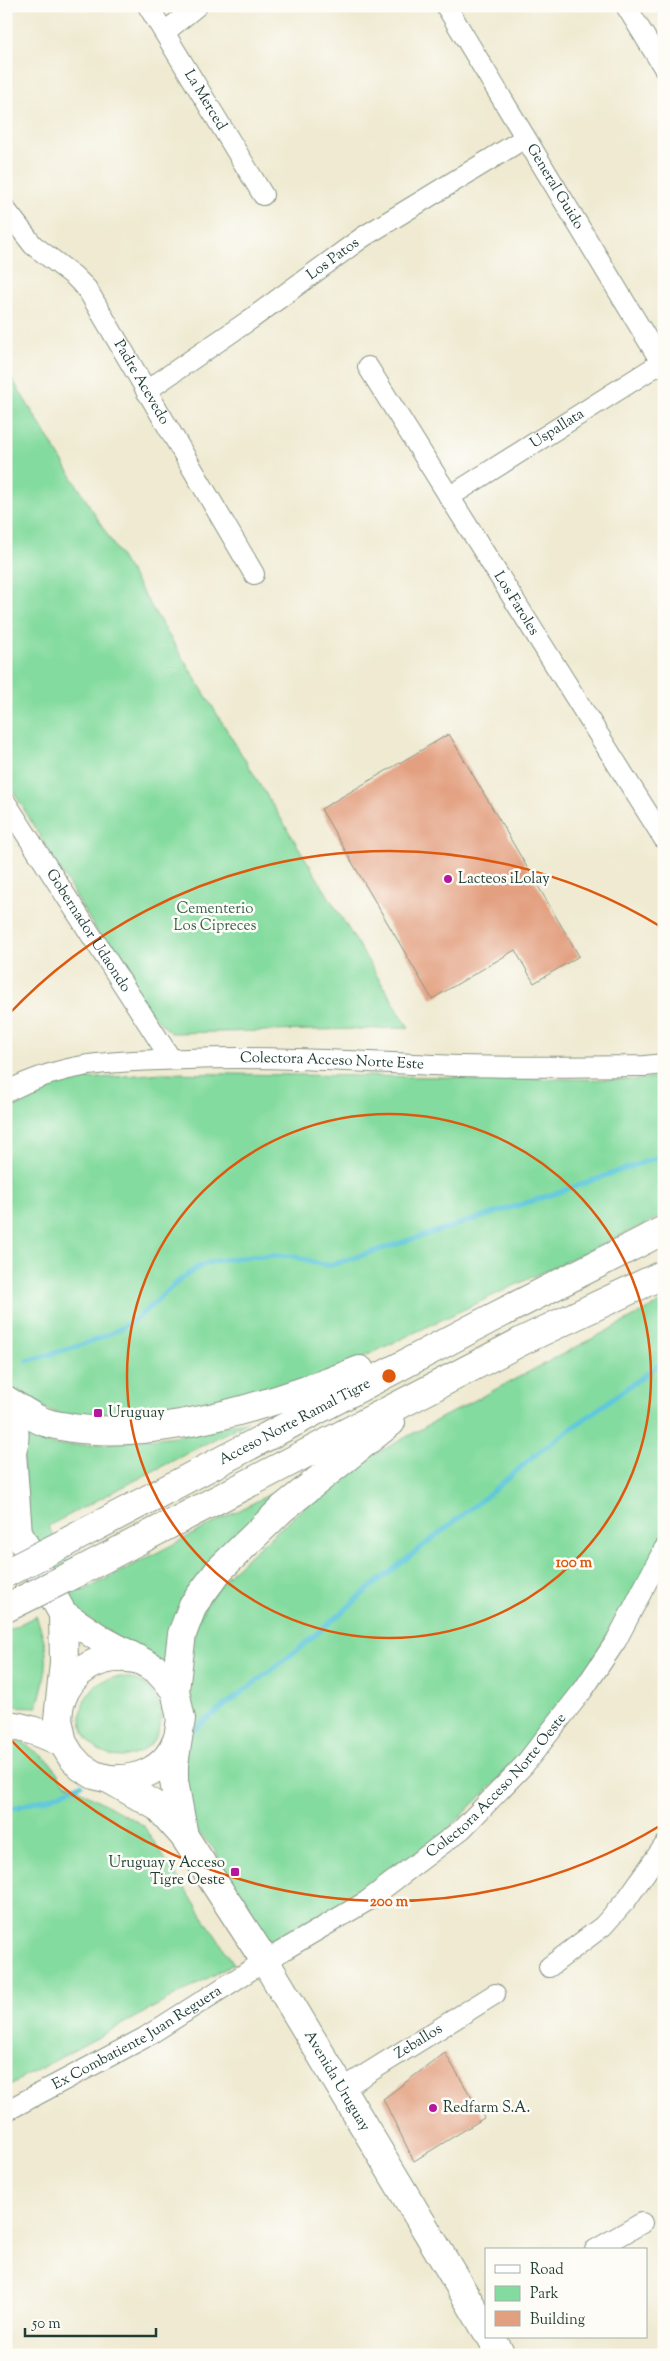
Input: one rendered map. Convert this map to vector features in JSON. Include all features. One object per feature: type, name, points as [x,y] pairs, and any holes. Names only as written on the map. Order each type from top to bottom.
[{"type":"main road","name":"Acceso Norte Ramal Tigre","points":[[6,1573],[490,1319],[664,1230]]},
{"type":"main road","points":[[6,1608],[524,1340],[664,1274]]},
{"type":"main road","points":[[6,1401],[43,1422],[65,1427],[96,1431],[150,1428],[246,1409],[316,1388],[490,1319]]},
{"type":"main road","points":[[176,1690],[182,1634],[193,1605],[219,1570],[247,1541],[283,1508],[405,1411],[524,1340]]},
{"type":"main road","name":"Avenida Uruguay","points":[[6,1401],[14,1426],[9,1460],[12,1528],[63,1614],[102,1640],[146,1663],[164,1677],[176,1690],[180,1708],[180,1731],[174,1764],[174,1781],[184,1836]]},
{"type":"main road","name":"Avenida Uruguay","points":[[63,1614],[64,1663],[58,1719],[63,1743],[81,1767],[94,1775],[109,1779],[158,1806],[184,1836],[265,1961],[485,2322]]},
{"type":"main road","name":"Avenida Uruguay","points":[[59,1706],[69,1683],[87,1666],[110,1658],[122,1657],[146,1663]]},
{"type":"main road","points":[[6,1725],[22,1726],[42,1732],[63,1743]]},
{"type":"main road","name":"Avenida Uruguay","points":[[109,1779],[135,1778],[148,1773],[168,1756],[180,1731]]},
{"type":"main road","name":"Avenida Uruguay","points":[[493,2338],[501,2355]]},
{"type":"street","name":"La Merced","points":[[148,6],[263,194]]},
{"type":"street","points":[[165,32],[197,6]]},
{"type":"street","points":[[626,6],[664,68]]},
{"type":"street","name":"General Guido","points":[[455,9],[525,138],[663,363]]},
{"type":"street","name":"Los Patos","points":[[146,390],[251,319],[363,237],[525,138]]},
{"type":"street","name":"Padre Acevedo","points":[[6,210],[33,245],[87,288],[254,574]]},
{"type":"street","name":"Uspallata","points":[[449,497],[663,363]]},
{"type":"street","name":"Los Faroles","points":[[368,367],[664,839]]},
{"type":"street","name":"Gobernador Udaondo","points":[[6,803],[13,831],[171,1059]]},
{"type":"street","name":"Colectora Acceso Norte Este","points":[[6,1092],[37,1078],[73,1067],[134,1060],[253,1057],[505,1068],[645,1066],[664,1064]]},
{"type":"street","name":"Colectora Acceso Norte Oeste","points":[[265,1961],[367,1901],[416,1866],[462,1829],[524,1765],[584,1690],[616,1641],[664,1548]]},
{"type":"street","points":[[549,1967],[603,1926],[627,1899],[664,1846]]},
{"type":"street","name":"Ex Combatiente Juan Reguera","points":[[6,2111],[144,2038],[265,1961]]},
{"type":"street","name":"Zeballos","points":[[342,2089],[495,1994]]},
{"type":"street","points":[[598,2248],[642,2223]]},
{"type":"green space","name":"Cementerio Los Cipreces","points":[[6,369],[409,1028],[171,1033],[139,1002],[6,779]]},
{"type":"green space","points":[[162,1073],[637,1080],[664,1076],[664,1215],[329,1373],[166,1421],[100,1412],[79,1422],[6,1392],[6,1108],[52,1082]]},
{"type":"green space","points":[[664,1301],[664,1538],[609,1644],[534,1744],[414,1863],[284,1946],[267,1939],[213,1848],[193,1827],[184,1807],[190,1624],[228,1575],[343,1472],[439,1419]]},
{"type":"green space","points":[[249,1421],[48,1526],[83,1591],[313,1472],[255,1521],[169,1671],[65,1604],[29,1544],[21,1431],[52,1445],[90,1445],[175,1436]]},
{"type":"green space","points":[[36,1616],[46,1652],[44,1682],[37,1707],[6,1706],[6,1631]]},
{"type":"green space","points":[[121,1677],[136,1680],[149,1689],[158,1702],[161,1717],[158,1732],[149,1745],[136,1754],[121,1757],[106,1754],[93,1745],[84,1732],[81,1717],[84,1702],[93,1689],[106,1680]]},
{"type":"green space","points":[[6,1737],[24,1743],[50,1762],[63,1781],[143,1825],[234,1964],[6,2087]]},
{"type":"building","name":"Lacteos iLolay","points":[[449,734],[579,956],[534,983],[515,950],[432,999],[321,809]]},
{"type":"building","name":"Redfarm S.A.","points":[[445,2053],[484,2118],[414,2161],[383,2099]]},
{"type":"waterway","points":[[27,1361],[83,1344],[124,1327],[144,1313],[190,1273],[208,1263],[239,1258],[290,1256],[318,1264],[331,1265],[557,1193],[664,1155]]},
{"type":"waterway","points":[[189,1733],[301,1647],[377,1582],[493,1491],[535,1455],[664,1361]]},
{"type":"waterway","points":[[6,1810],[47,1799],[81,1784],[76,1788]]},
{"type":"place","name":"Lacteos iLolay","points":[[448,879]]},
{"type":"place","name":"Uruguay","points":[[98,1413]]},
{"type":"place","name":"Uruguay y Acceso Tigre Oeste","points":[[235,1872]]},
{"type":"place","name":"Redfarm S.A.","points":[[433,2108]]}]
